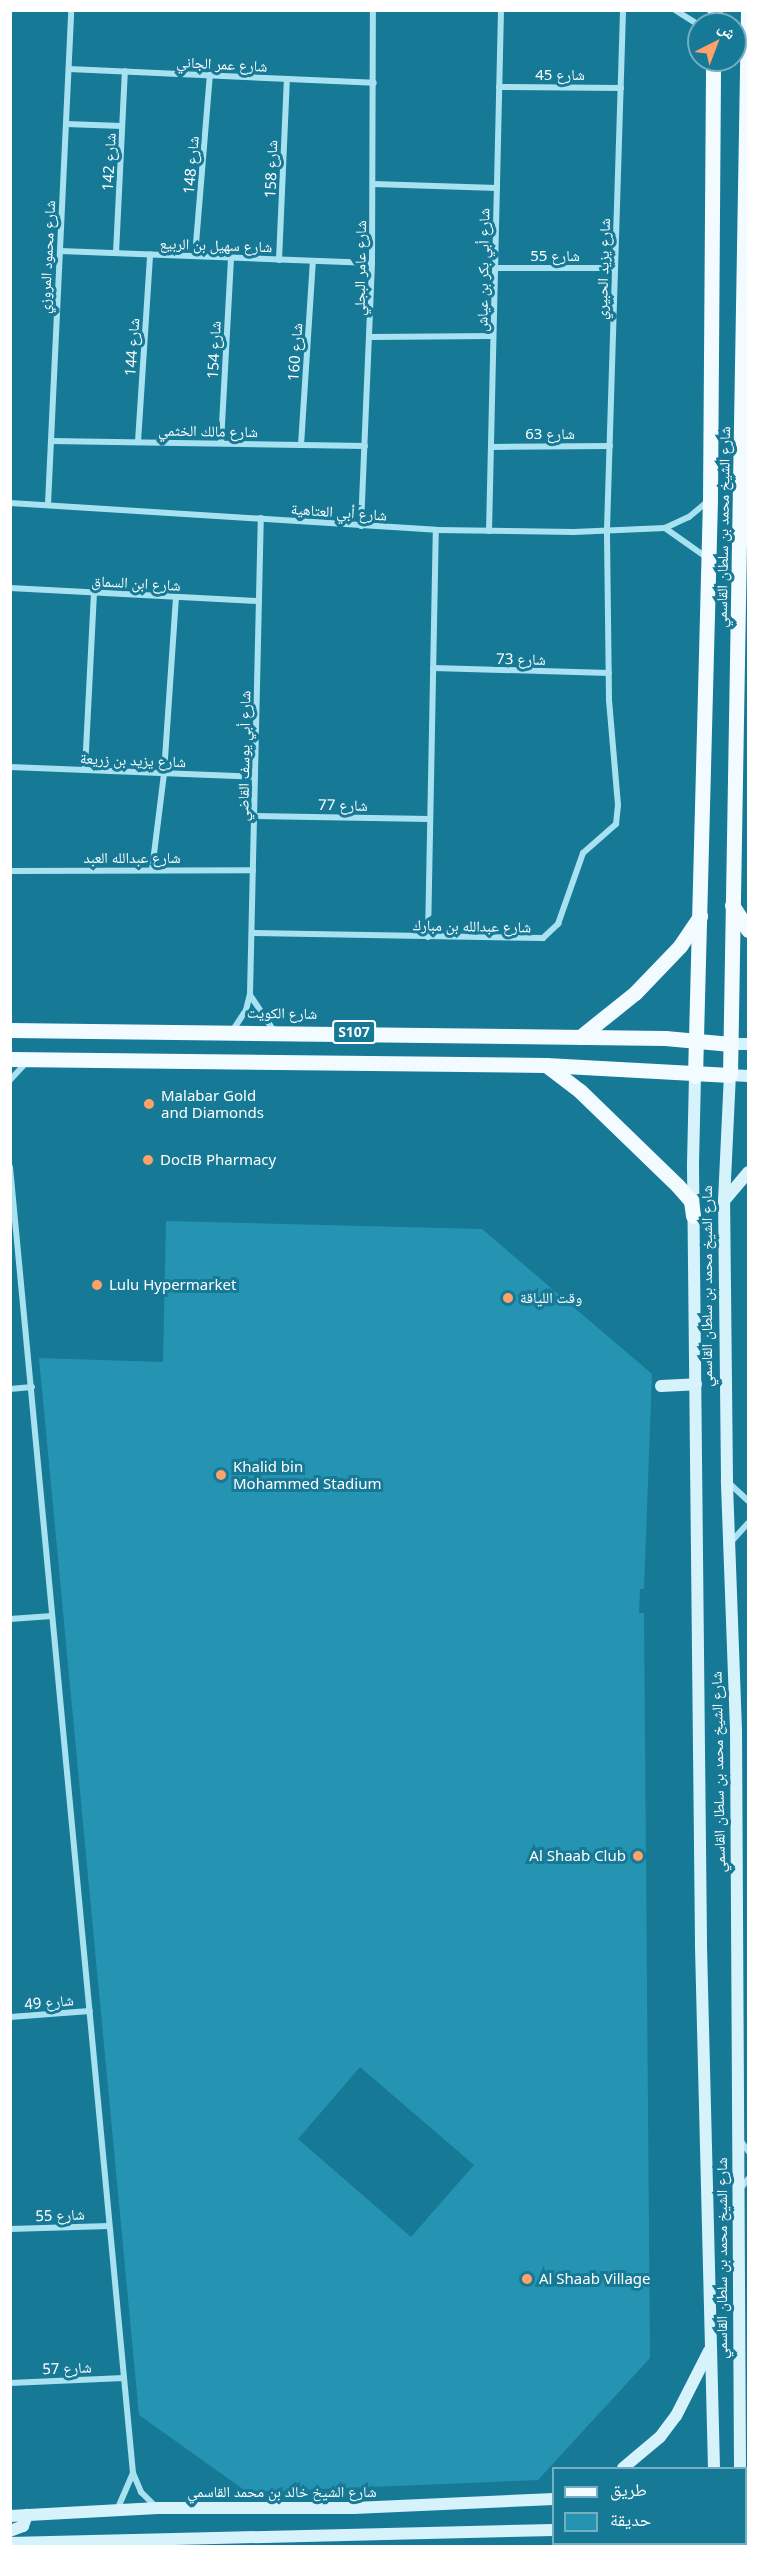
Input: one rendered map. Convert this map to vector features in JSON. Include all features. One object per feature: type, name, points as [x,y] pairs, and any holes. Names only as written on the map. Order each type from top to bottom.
[{"type":"main road","name":"شارع الشيخ محمد بن سلطان القاسمي","points":[[740,2467],[744,2381],[744,2184],[739,2139],[736,1719],[726,1480],[724,1201],[731,1044],[743,436],[748,10]]},
{"type":"main road","name":"شارع الشيخ محمد بن سلطان القاسمي","points":[[713,72],[709,559],[693,1216],[701,1947],[714,2467]]},
{"type":"main road","points":[[732,904],[748,930]]},
{"type":"main road","points":[[580,1036],[643,985],[680,946],[702,914]]},
{"type":"main road","name":"شارع الكويت","points":[[10,1030],[232,1030],[580,1036],[731,1044]]},
{"type":"main road","points":[[731,1044],[748,1044]]},
{"type":"main road","name":"S107","points":[[10,1059],[223,1063],[320,1060],[546,1065],[695,1076]]},
{"type":"main road","points":[[546,1065],[580,1091],[678,1186],[691,1201],[693,1216]]},
{"type":"main road","points":[[695,1076],[748,1076]]},
{"type":"main road","points":[[724,1201],[748,1172]]},
{"type":"main road","points":[[662,1386],[696,1384]]},
{"type":"main road","points":[[624,2467],[660,2437],[676,2416],[710,2347]]},
{"type":"main road","name":"شارع الشيخ خالد بن محمد القاسمي","points":[[10,2516],[158,2508],[354,2508],[552,2499]]},
{"type":"main road","points":[[10,2531],[23,2526],[27,2515]]},
{"type":"main road","points":[[10,2543],[552,2530]]},
{"type":"street","name":"شارع محمود المروزي","points":[[48,504],[71,10]]},
{"type":"street","name":"شارع عامر البجلي","points":[[361,526],[372,263],[374,10]]},
{"type":"street","name":"شارع أبي بكر بن عياش","points":[[489,531],[501,10]]},
{"type":"street","name":"شارع يزيد الحبيري","points":[[607,529],[623,10]]},
{"type":"street","name":"شارع عمر الجاني","points":[[69,69],[374,83]]},
{"type":"street","name":"شارع 142","points":[[116,253],[125,71]]},
{"type":"street","name":"شارع 148","points":[[195,256],[210,75]]},
{"type":"street","name":"شارع 158","points":[[279,260],[287,79]]},
{"type":"street","name":"شارع 45","points":[[499,87],[621,88]]},
{"type":"street","points":[[66,124],[123,126]]},
{"type":"street","points":[[373,184],[497,188]]},
{"type":"street","name":"شارع سهيل بن الربيع","points":[[60,251],[372,263]]},
{"type":"street","name":"شارع 144","points":[[138,442],[150,254]]},
{"type":"street","name":"شارع 154","points":[[221,443],[231,258]]},
{"type":"street","name":"شارع 160","points":[[301,445],[313,261]]},
{"type":"street","name":"شارع 55","points":[[495,268],[615,268]]},
{"type":"street","points":[[370,336],[493,336]]},
{"type":"street","name":"شارع مالك الخثمي","points":[[51,441],[365,446]]},
{"type":"street","name":"شارع 63","points":[[491,447],[610,446]]},
{"type":"street","name":"شارع أبي العتاهية","points":[[10,503],[361,526],[489,531],[666,528],[689,517],[710,500]]},
{"type":"street","name":"شارع أبي يوسف القاضي","points":[[232,1030],[246,1010],[250,994],[261,518]]},
{"type":"street","points":[[666,528],[709,559]]},
{"type":"street","name":"شارع عبدالله بن مبارك","points":[[252,933],[536,939],[554,930],[579,861],[589,847],[611,832],[619,815],[609,673],[607,529]]},
{"type":"street","points":[[428,937],[436,530]]},
{"type":"street","points":[[10,597],[11,588]]},
{"type":"street","name":"شارع ابن السماق","points":[[11,588],[260,601]]},
{"type":"street","points":[[85,770],[94,593]]},
{"type":"street","points":[[152,870],[164,773],[176,597]]},
{"type":"street","name":"شارع 73","points":[[433,668],[609,673]]},
{"type":"street","name":"شارع يزيد بن زريعة","points":[[10,766],[255,777]]},
{"type":"street","name":"شارع 77","points":[[254,816],[430,819]]},
{"type":"street","name":"شارع عبدالله العبد","points":[[10,871],[253,870]]},
{"type":"street","points":[[250,994],[274,1031]]},
{"type":"street","points":[[10,1080],[36,1058]]},
{"type":"street","points":[[10,1167],[133,2473],[141,2492],[158,2508]]},
{"type":"street","points":[[10,1389],[32,1387]]},
{"type":"street","points":[[726,1480],[748,1501]]},
{"type":"street","points":[[729,1545],[748,1523]]},
{"type":"street","points":[[10,1619],[52,1616]]},
{"type":"street","name":"شارع 49","points":[[10,2017],[90,2011]]},
{"type":"street","points":[[739,2139],[748,2151]]},
{"type":"street","name":"شارع 55","points":[[10,2229],[109,2226]]},
{"type":"street","name":"شارع 57","points":[[10,2382],[124,2378]]},
{"type":"street","points":[[116,2511],[133,2473]]},
{"type":"street","points":[[81,2547],[97,2541]]},
{"type":"green space","points":[[166,1221],[482,1229],[652,1374],[644,1589],[640,1589],[639,1613],[644,1613],[650,2358],[538,2480],[247,2492],[139,2415],[39,1358],[163,1362]],"holes":[[[360,2067],[474,2165],[411,2237],[298,2139]]]},
{"type":"place","name":"Malabar Gold and Diamonds","points":[[149,1104]]},
{"type":"place","name":"DocIB Pharmacy","points":[[148,1160]]},
{"type":"place","name":"Lulu Hypermarket","points":[[97,1285]]},
{"type":"place","name":"وقت اللياقة","points":[[508,1298]]},
{"type":"place","name":"Khalid bin Mohammed Stadium","points":[[221,1475]]},
{"type":"place","name":"Al Shaab Club","points":[[638,1856]]},
{"type":"place","name":"Al Shaab Village","points":[[527,2279]]}]
